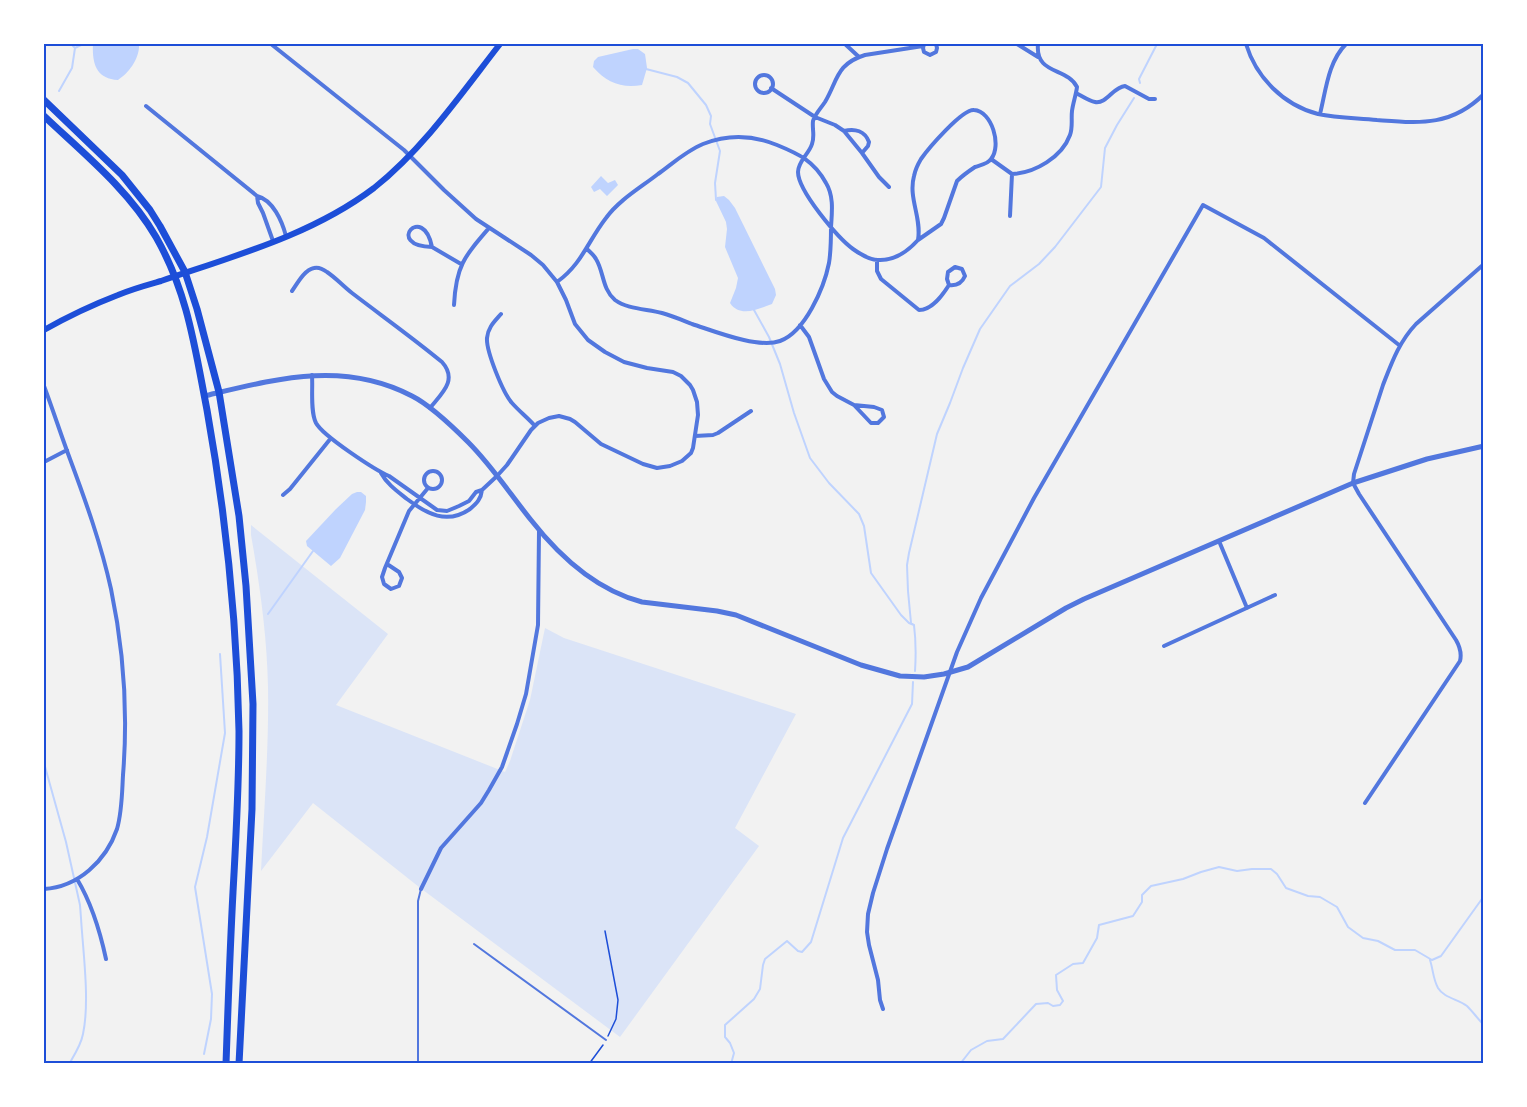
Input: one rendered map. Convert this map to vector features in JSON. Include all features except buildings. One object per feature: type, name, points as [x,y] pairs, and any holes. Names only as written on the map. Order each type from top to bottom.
[{"type":"main road","points":[[44,330],[108,299],[222,261],[286,236],[320,221],[357,200],[410,156],[500,44]]},
{"type":"main road","points":[[44,100],[136,190],[160,226],[185,272],[219,392],[239,516],[253,704],[252,808],[239,1064]]},
{"type":"main road","points":[[44,116],[118,186],[144,217],[176,276],[190,325],[204,396],[225,524],[237,664],[238,770],[226,1064]]},
{"type":"street","points":[[271,44],[387,136],[459,205],[537,260],[557,282],[575,324],[583,335],[596,346],[624,362],[668,370],[686,380],[697,402],[696,436],[691,453],[682,461],[657,468],[643,464],[601,444],[570,418],[554,416],[535,426],[507,465],[469,501],[447,510],[437,510],[389,476],[346,450],[321,430],[315,422],[313,412],[312,375]]},
{"type":"street","points":[[845,44],[859,57]]},
{"type":"street","points":[[918,240],[919,225],[912,194],[917,167],[935,142],[960,116],[969,111],[980,112],[988,120],[996,140],[991,159],[957,181],[941,224],[903,254],[893,258],[877,260],[851,248],[809,197],[799,178],[798,171],[800,162],[812,146],[815,117],[827,99],[837,75],[846,65],[859,57],[923,44],[924,52],[932,55],[937,50],[936,44]]},
{"type":"street","points":[[991,159],[1012,174],[1027,172],[1058,152],[1071,132],[1072,110],[1077,87],[1075,83],[1017,44]]},
{"type":"street","points":[[1038,44],[1038,57]]},
{"type":"street","points":[[1246,44],[1259,72],[1275,90],[1296,105],[1320,114],[1425,123],[1463,110],[1484,94]]},
{"type":"street","points":[[1320,114],[1332,66],[1341,48],[1346,44]]},
{"type":"street","points":[[762,75],[770,77],[771,88],[767,92],[759,91],[755,84],[757,79],[762,75]]},
{"type":"street","points":[[1076,93],[1099,103],[1117,88],[1125,86],[1149,99],[1155,99]]},
{"type":"street","points":[[771,88],[815,117],[844,131],[889,187]]},
{"type":"street","points":[[146,106],[257,196],[264,198],[274,210],[286,236]]},
{"type":"street","points":[[844,131],[854,130],[865,135],[869,142],[862,153]]},
{"type":"street","points":[[557,282],[573,268],[602,223],[616,207],[695,147],[704,144],[725,138],[752,137],[773,143],[804,157],[816,167],[827,184],[832,200],[828,267],[820,291],[801,325],[783,340],[768,343],[744,340],[662,313],[622,304],[610,295],[597,261],[587,249]]},
{"type":"street","points":[[1010,216],[1012,174]]},
{"type":"street","points":[[257,196],[273,241]]},
{"type":"street","points":[[883,1009],[869,945],[868,914],[887,849],[969,624],[1034,498],[1203,205],[1264,238],[1399,345]]},
{"type":"street","points":[[432,247],[431,238],[423,229],[414,227],[410,229],[408,233],[412,241],[432,247],[461,264]]},
{"type":"street","points":[[454,305],[455,285],[461,264],[489,228]]},
{"type":"street","points":[[877,260],[877,271],[881,279],[919,310],[924,310],[934,303],[949,285]]},
{"type":"street","points":[[1365,802],[1461,657],[1456,640],[1359,494],[1353,483],[1354,474],[1399,345],[1416,324],[1484,264]]},
{"type":"street","points":[[291,291],[305,273],[316,267],[320,268],[442,362],[447,368],[449,382],[430,409]]},
{"type":"street","points":[[959,267],[964,272],[963,280],[955,286],[949,285],[948,272],[959,267]]},
{"type":"street","points":[[501,314],[493,323],[487,337],[490,356],[511,402],[535,426]]},
{"type":"street","points":[[801,325],[809,337],[827,386],[837,396],[854,405],[871,423],[878,423],[884,417],[882,410],[878,408],[854,405]]},
{"type":"street","points":[[204,396],[312,375],[341,375],[378,382],[415,397],[468,442],[553,547],[578,569],[607,589],[630,599],[654,604],[736,615],[861,665],[888,674],[916,677],[950,673],[968,667],[1066,608],[1353,483],[1417,462],[1484,447]]},
{"type":"street","points":[[44,386],[93,520],[111,589],[122,653],[125,698],[125,753],[118,827],[108,848],[96,864],[77,879],[44,889]]},
{"type":"street","points":[[696,436],[718,433],[751,411]]},
{"type":"street","points":[[283,495],[331,438]]},
{"type":"street","points":[[44,462],[67,450]]},
{"type":"street","points":[[435,470],[441,474],[443,480],[435,489],[428,488],[423,480],[424,476],[428,471],[435,470]]},
{"type":"street","points":[[381,472],[386,482],[423,511],[441,518],[465,513],[481,498],[482,490]]},
{"type":"street","points":[[387,564],[399,572],[402,578],[399,586],[391,589],[384,584],[382,577],[387,564],[409,511],[428,488]]},
{"type":"street","points":[[421,889],[441,848],[475,810],[489,790],[502,766],[514,734],[526,694],[538,625],[539,531]]},
{"type":"street","points":[[1218,541],[1247,608]]},
{"type":"street","points":[[1164,646],[1275,596]]},
{"type":"street","points":[[77,879],[94,915],[106,959]]},
{"type":"lane","points":[[418,1064],[418,901],[421,889]]},
{"type":"lane","points":[[474,944],[606,1040]]},
{"type":"path","points":[[589,1064],[606,1040],[616,1019],[618,1000],[605,931]]},
{"type":"shaded area","points":[[251,525],[388,634],[336,705],[505,772],[530,700],[545,628],[564,638],[796,714],[735,828],[759,846],[620,1037],[419,887],[313,803],[261,871],[268,687],[265,630]]},
{"type":"water","points":[[93,44],[139,44],[138,55],[126,73],[118,80],[111,79],[105,77],[97,69],[93,58]]},
{"type":"water","points":[[638,49],[645,54],[647,68],[642,85],[628,86],[615,83],[603,77],[593,67],[598,57]]},
{"type":"water","points":[[601,176],[608,183],[615,180],[618,185],[607,196],[600,189],[594,192],[591,187]]},
{"type":"water","points":[[724,196],[735,208],[775,289],[776,295],[772,304],[744,311],[734,308],[730,303],[738,278],[725,247],[726,222],[716,201],[717,197]]},
{"type":"water","points":[[357,492],[366,496],[365,510],[340,558],[331,566],[307,546],[306,541],[336,509]]},
{"type":"waterway","points":[[59,91],[72,68],[74,44]]},
{"type":"waterway","points":[[1140,83],[1139,79],[1157,44]]},
{"type":"waterway","points":[[75,48],[81,45],[95,45]]},
{"type":"waterway","points":[[646,69],[677,77],[688,83],[706,105],[720,151],[715,183],[716,200]]},
{"type":"waterway","points":[[915,671],[915,637],[914,625],[911,623],[907,565],[937,434],[980,329],[1010,286],[1039,264],[1055,247],[1101,187],[1105,148],[1134,98]]},
{"type":"waterway","points":[[754,310],[769,337],[780,364],[810,458],[829,483],[859,514],[864,526],[871,573],[901,615],[914,625]]},
{"type":"waterway","points":[[268,614],[313,551]]},
{"type":"waterway","points":[[204,1054],[211,1019],[212,994],[195,887],[207,837],[225,733],[220,654]]},
{"type":"waterway","points":[[731,1064],[734,1053],[725,1037],[725,1025],[754,999],[760,989],[765,959],[787,941],[802,952],[811,942],[843,838],[912,704],[913,682]]},
{"type":"waterway","points":[[44,763],[66,842],[80,905],[86,1007],[81,1042],[69,1064]]},
{"type":"waterway","points":[[960,1064],[971,1050],[987,1041],[1003,1039],[1036,1004],[1060,1005],[1063,1001],[1057,990],[1056,975],[1073,964],[1083,963],[1097,938],[1099,925],[1133,916],[1142,902],[1142,895],[1151,886],[1183,879],[1219,867],[1237,871],[1271,869],[1286,888],[1308,896],[1320,897],[1337,907],[1348,927],[1363,938],[1378,941],[1395,950],[1415,950],[1432,960],[1441,956],[1484,896]]},
{"type":"waterway","points":[[1430,960],[1438,988],[1447,996],[1467,1006],[1484,1025]]}]
